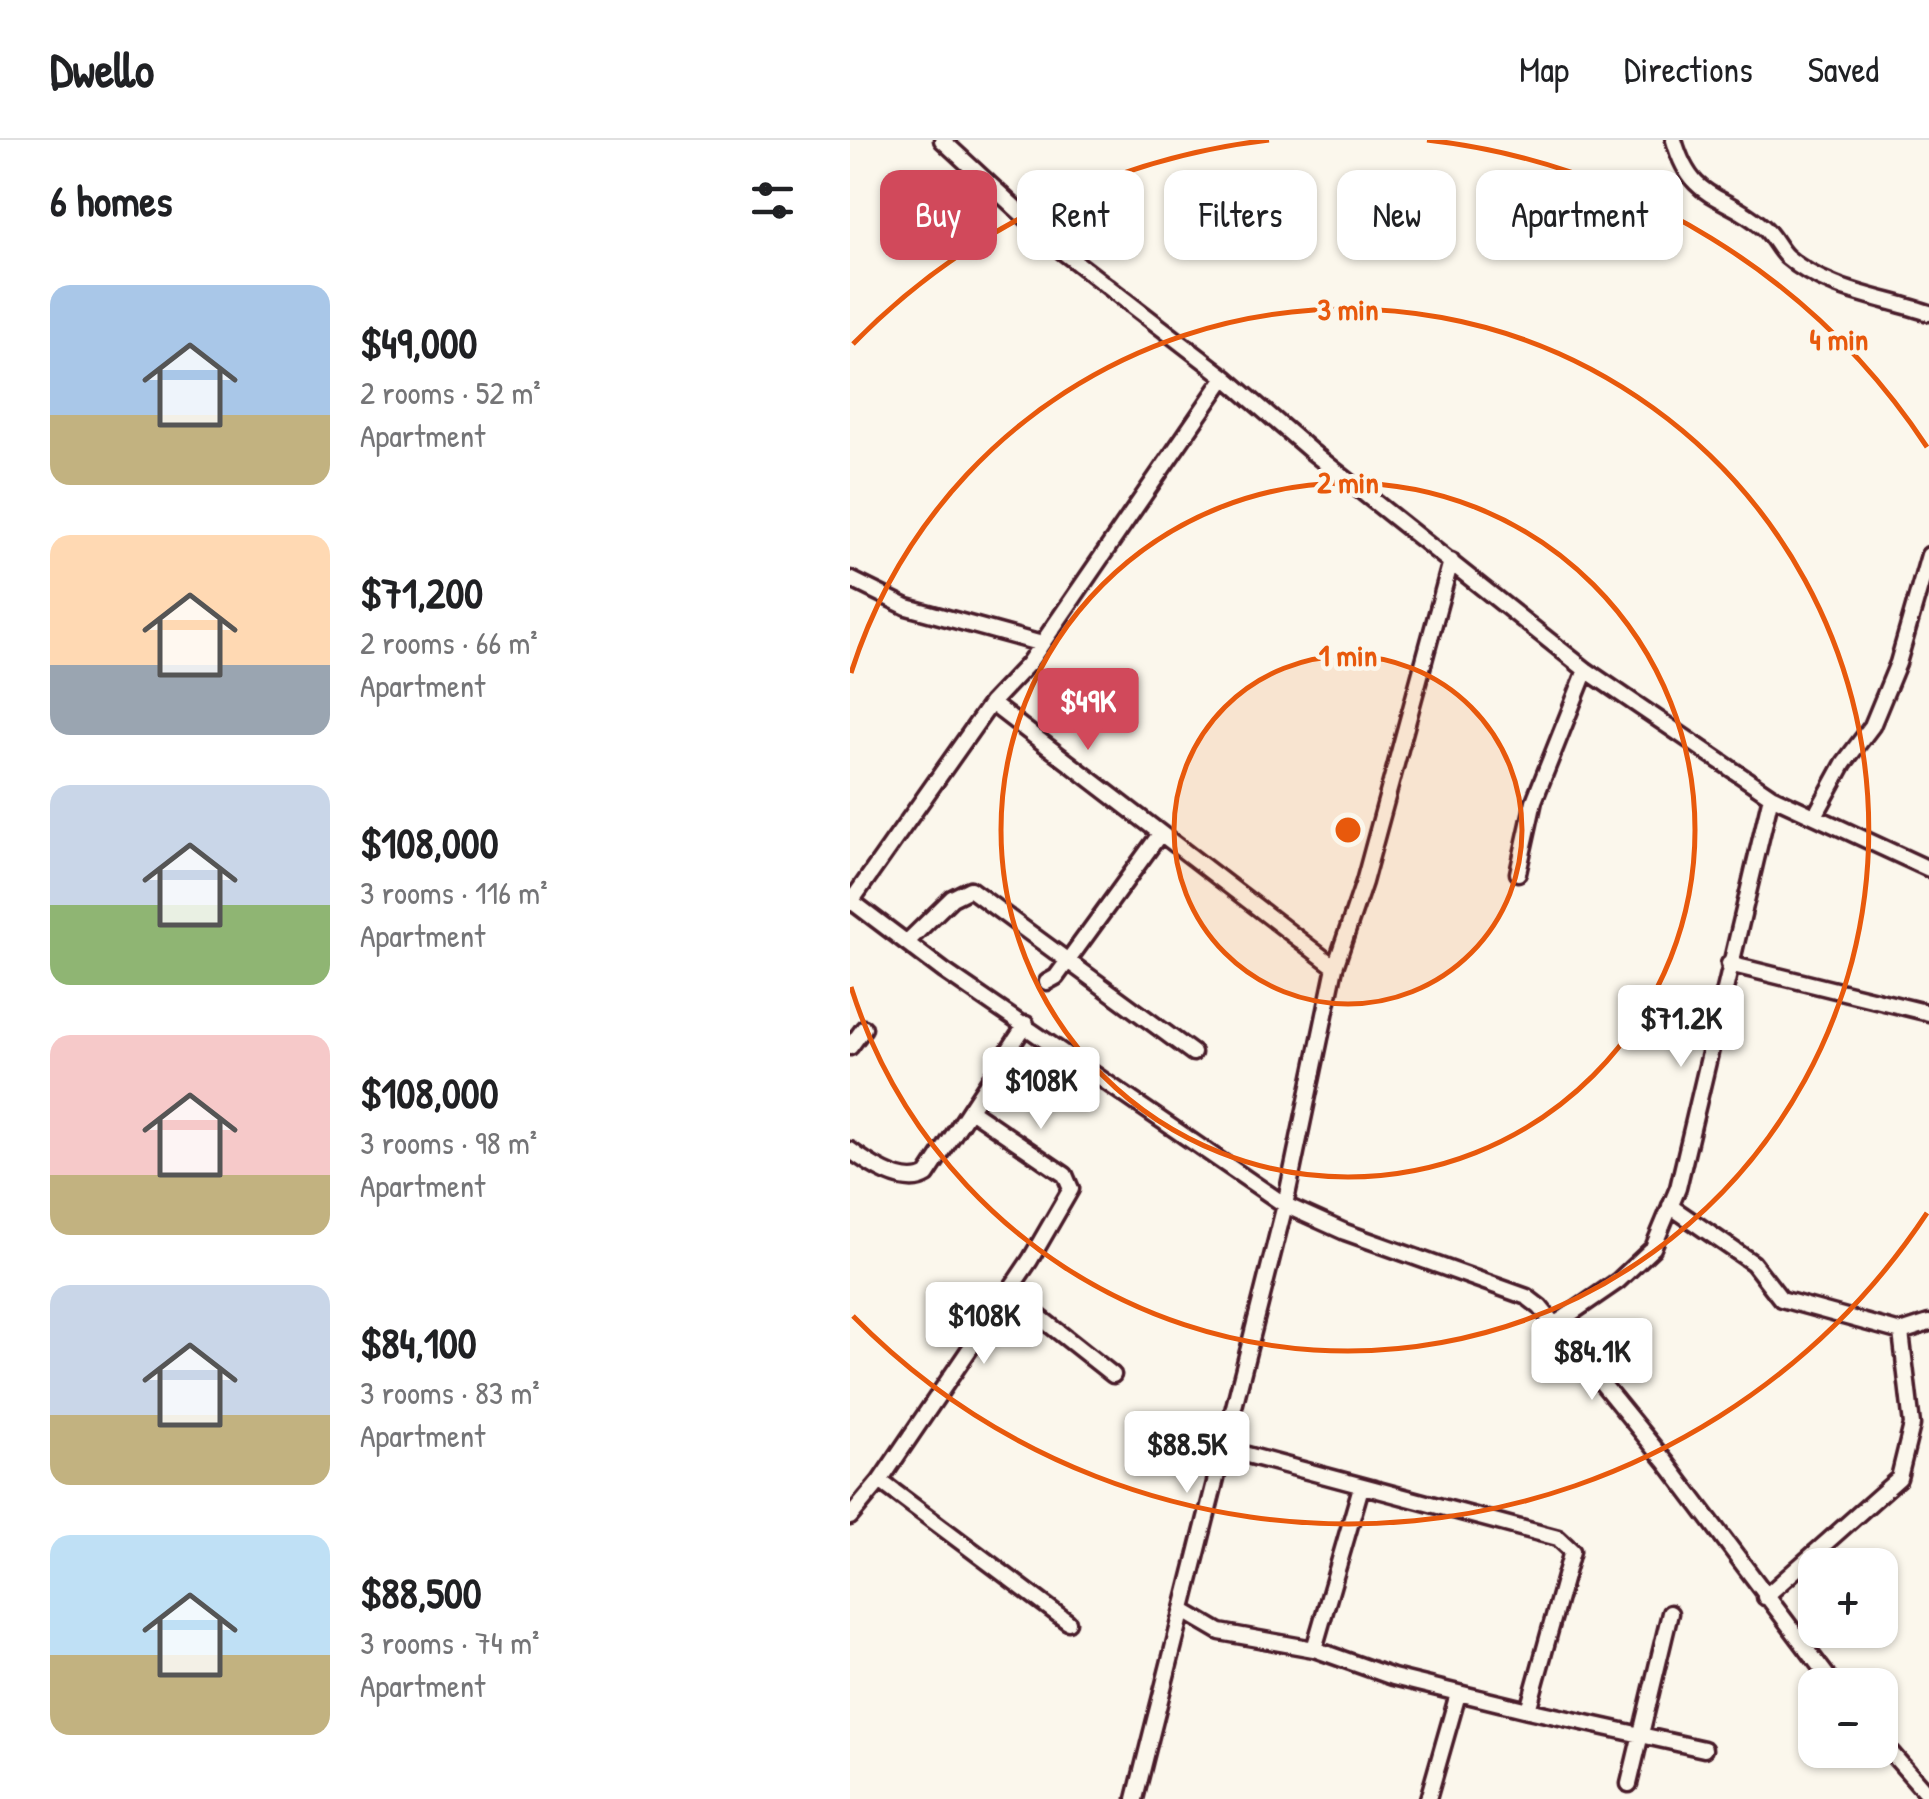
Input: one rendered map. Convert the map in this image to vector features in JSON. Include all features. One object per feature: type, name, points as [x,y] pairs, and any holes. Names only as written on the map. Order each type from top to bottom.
[{"type":"street","points":[[942,140],[1063,252],[1225,377],[1312,452],[1586,670],[1772,796],[1929,869]]},
{"type":"street","points":[[1674,140],[1682,167],[1712,199],[1763,227],[1785,256],[1821,281],[1929,313]]},
{"type":"street","points":[[1225,377],[1042,644],[991,703],[850,901],[944,971],[1285,1205],[1344,1232],[1528,1297],[1557,1324],[1821,1668]]},
{"type":"street","points":[[1816,816],[1844,763],[1872,726],[1898,663],[1929,555]]},
{"type":"street","points":[[1135,1799],[1285,1205],[1335,967],[1364,882],[1451,561]]},
{"type":"street","points":[[850,580],[907,607],[1042,644]]},
{"type":"street","points":[[1518,874],[1534,801],[1586,670]]},
{"type":"street","points":[[991,703],[1335,967]]},
{"type":"street","points":[[1557,1324],[1653,1248],[1670,1206],[1772,796]]},
{"type":"street","points":[[1047,982],[1160,834]]},
{"type":"street","points":[[908,941],[952,898],[970,888],[1192,1053]]},
{"type":"street","points":[[1729,964],[1929,1013]]},
{"type":"street","points":[[850,1150],[871,1165],[919,1180],[927,1175],[1026,1024]]},
{"type":"street","points":[[850,1048],[864,1028]]},
{"type":"street","points":[[850,1516],[880,1480],[1008,1292],[1071,1189],[1065,1175],[970,1110]]},
{"type":"street","points":[[1670,1206],[1753,1264],[1781,1299],[1901,1332],[1929,1324]]},
{"type":"street","points":[[1008,1292],[1113,1375]]},
{"type":"street","points":[[1765,1597],[1899,1478],[1912,1425],[1901,1332]]},
{"type":"street","points":[[1221,1448],[1570,1544],[1572,1552],[1564,1588],[1528,1710]]},
{"type":"street","points":[[880,1480],[1068,1622]]},
{"type":"street","points":[[1314,1649],[1360,1487]]},
{"type":"street","points":[[1184,1611],[1220,1632],[1314,1649],[1458,1694],[1704,1749]]},
{"type":"street","points":[[1629,1784],[1670,1613]]},
{"type":"street","points":[[1428,1799],[1458,1694]]},
{"type":"street","points":[[1898,1761],[1929,1796]]}]
